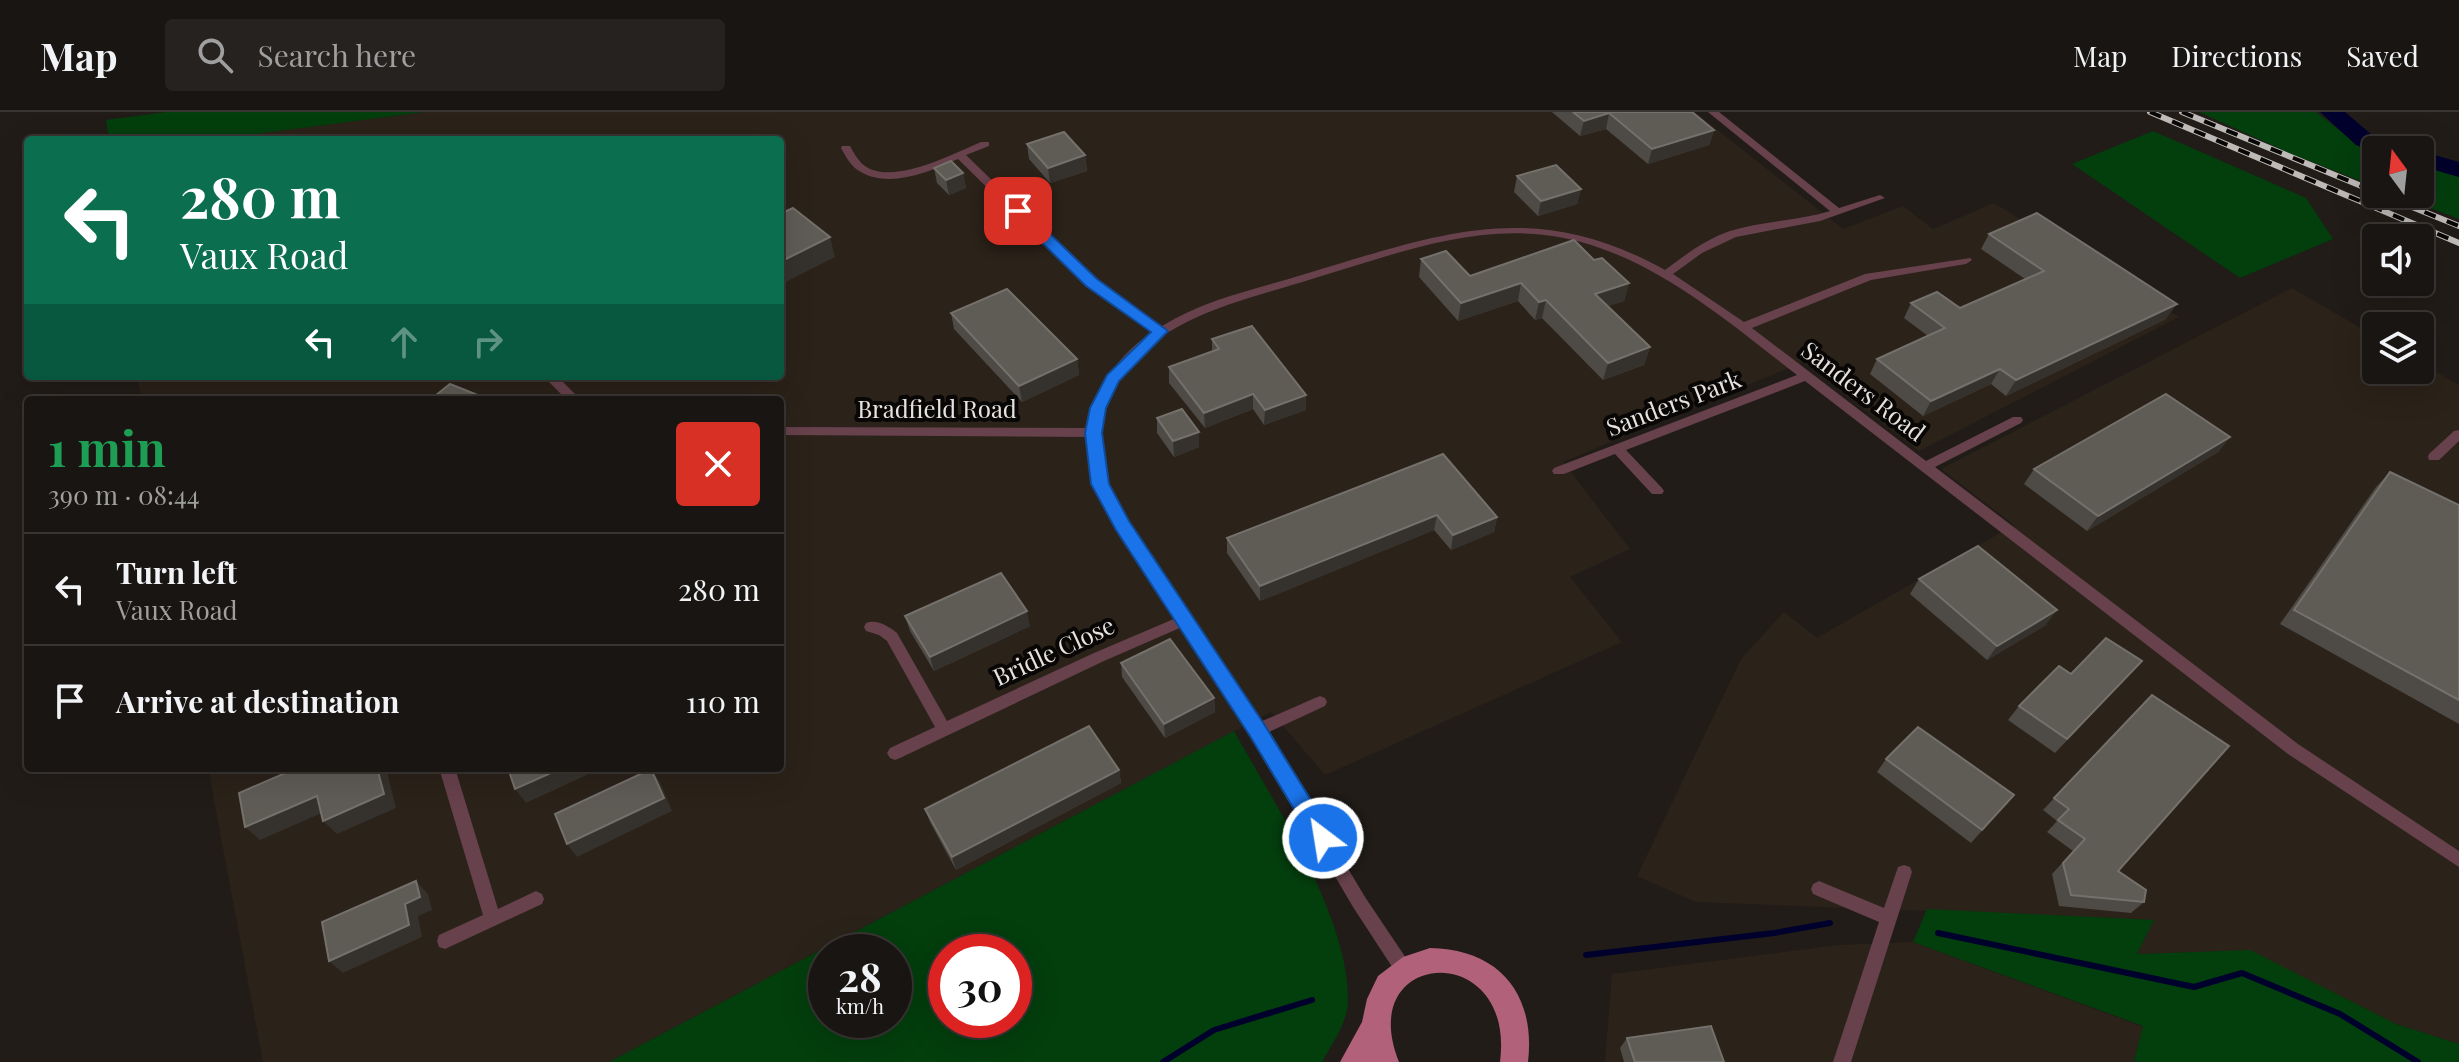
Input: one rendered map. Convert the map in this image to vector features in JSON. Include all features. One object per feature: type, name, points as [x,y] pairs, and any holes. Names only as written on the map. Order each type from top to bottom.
[{"type":"main road","points":[[1385,1062],[1374,1029],[1375,1011],[1381,995],[1404,970],[1428,961],[1455,962],[1480,972],[1501,991],[1515,1015],[1520,1055]]},
{"type":"main road","points":[[1354,1062],[1374,1029]]},
{"type":"street","points":[[1713,112],[1838,212]]},
{"type":"street","points":[[846,148],[859,167],[884,175],[920,168],[985,144]]},
{"type":"street","points":[[959,154],[1091,283],[1160,331],[1112,378],[1098,408],[1094,433],[1100,484],[1111,507],[1257,730],[1359,902],[1404,970]]},
{"type":"street","points":[[1666,274],[1698,251],[1733,234],[1838,212],[1880,198]]},
{"type":"street","name":"Sanders Road","points":[[1160,331],[1237,299],[1428,241],[1477,232],[1529,229],[1577,237],[1619,250],[1666,274],[1743,327],[2293,749],[2459,860]]},
{"type":"street","points":[[1743,327],[1869,277],[1966,260]]},
{"type":"street","name":"Sanders Park","points":[[1559,471],[1805,376]]},
{"type":"street","points":[[553,380],[571,396]]},
{"type":"street","points":[[1925,467],[2017,420]]},
{"type":"street","name":"Bradfield Road","points":[[784,431],[1094,433]]},
{"type":"street","points":[[2434,457],[2456,442]]},
{"type":"street","points":[[1618,449],[1657,491]]},
{"type":"street","name":"Bridle Close","points":[[895,753],[1185,620]]},
{"type":"street","points":[[871,627],[883,630],[892,637],[944,730]]},
{"type":"street","points":[[1257,730],[1320,702]]},
{"type":"street","points":[[448,772],[492,918]]},
{"type":"street","points":[[1842,1062],[1904,872]]},
{"type":"street","points":[[1819,889],[1888,918]]},
{"type":"street","points":[[445,941],[536,899]]},
{"type":"shaded area","points":[[424,112],[1695,112],[1843,229],[1903,206],[1933,229],[1994,203],[2179,317],[1919,451],[1803,362],[1563,462],[1630,549],[1570,577],[1622,642],[1325,775],[1271,712],[851,934],[808,934],[808,957],[609,1062],[263,1062],[209,772],[784,772],[784,396],[141,396],[138,380],[784,380],[784,136],[237,136]]},
{"type":"shaded area","points":[[2292,288],[2362,329],[2362,384],[2434,384],[2434,370],[2459,385],[2459,1044],[2396,1024],[2250,951],[2137,954],[2153,920],[1696,902],[1637,876],[1741,659],[1784,612],[1817,638],[2014,525],[1941,469]]},
{"type":"shaded area","points":[[1913,942],[2143,1027],[2134,1060],[2138,1062],[1605,1062],[1612,974],[1838,945]]},
{"type":"green space","points":[[166,112],[424,112],[240,136],[108,136],[106,120]]},
{"type":"green space","points":[[2199,112],[2316,112],[2348,137],[2361,133],[2364,136],[2362,182],[2289,153]]},
{"type":"green space","points":[[2153,131],[2306,198],[2333,239],[2240,278],[2072,164]]},
{"type":"green space","points":[[2434,162],[2459,170],[2459,219],[2430,208],[2434,208]]},
{"type":"green space","points":[[1234,731],[1306,861],[1336,933],[1345,968],[1348,1000],[1339,1032],[1322,1062],[609,1062],[808,957],[808,1038],[912,1038],[912,934],[851,934]]},
{"type":"green space","points":[[1927,909],[2154,920],[2137,954],[2250,950],[2396,1024],[2459,1044],[2459,1062],[2134,1061],[2143,1026],[1913,942]]},
{"type":"building","points":[[1573,112],[1692,112],[1714,130],[1652,149],[1609,113],[1584,121]]},
{"type":"building","points":[[1064,132],[1085,155],[1048,168],[1027,144]]},
{"type":"building","points":[[951,161],[963,173],[946,180],[934,168]]},
{"type":"building","points":[[1556,165],[1581,189],[1541,201],[1517,176]]},
{"type":"building","points":[[793,208],[830,237],[784,260],[784,212]]},
{"type":"building","points":[[2037,213],[2177,304],[2016,380],[2000,369],[1931,401],[1877,359],[1945,328],[1911,303],[1937,292],[1960,308],[2044,271],[1989,234]]},
{"type":"building","points":[[1574,240],[1594,260],[1602,258],[1629,283],[1595,294],[1650,347],[1608,363],[1546,300],[1539,302],[1521,283],[1461,303],[1421,259],[1446,251],[1470,276]]},
{"type":"building","points":[[1007,289],[1077,359],[1019,386],[951,313]]},
{"type":"building","points":[[1252,326],[1306,395],[1265,410],[1253,394],[1204,413],[1169,367],[1219,349],[1212,339]]},
{"type":"building","points":[[450,384],[480,396],[435,396]]},
{"type":"building","points":[[2166,394],[2230,437],[2098,516],[2034,469]]},
{"type":"building","points":[[1182,409],[1199,432],[1173,441],[1157,418]]},
{"type":"building","points":[[1443,454],[1497,517],[1453,535],[1437,515],[1260,586],[1227,538]]},
{"type":"building","points":[[2390,472],[2459,505],[2459,700],[2294,610]]},
{"type":"building","points":[[1978,546],[2057,610],[1997,646],[1919,579]]},
{"type":"building","points":[[1001,573],[1027,611],[930,657],[905,616]]},
{"type":"building","points":[[2106,638],[2142,661],[2067,739],[2019,706],[2059,666],[2071,674]]},
{"type":"building","points":[[1170,639],[1214,698],[1164,724],[1121,663]]},
{"type":"building","points":[[2152,695],[2229,746],[2118,871],[2146,890],[2144,902],[2071,895],[2063,863],[2085,839],[2058,820],[2069,809],[2054,798]]},
{"type":"building","points":[[1089,726],[1119,770],[952,857],[925,809]]},
{"type":"building","points":[[1918,727],[2014,795],[1982,830],[1886,759]]},
{"type":"building","points":[[288,772],[378,772],[384,794],[323,821],[317,796],[245,827],[239,793]]},
{"type":"building","points":[[509,772],[553,772],[515,789]]},
{"type":"building","points":[[645,772],[652,772],[664,798],[567,844],[555,814]]},
{"type":"building","points":[[416,881],[420,897],[405,904],[409,925],[329,961],[322,922]]},
{"type":"building","points":[[1711,1026],[1724,1062],[1635,1062],[1627,1038]]},
{"type":"waterway","points":[[2331,112],[2362,138]]},
{"type":"waterway","points":[[2434,162],[2459,170]]},
{"type":"waterway","points":[[1586,955],[1774,933],[1830,923]]},
{"type":"waterway","points":[[1938,933],[2194,987],[2242,973],[2340,1014],[2418,1062]]},
{"type":"waterway","points":[[1163,1062],[1214,1030],[1312,1000]]},
{"type":"railway","points":[[2150,112],[2459,243]]},
{"type":"railway","points":[[2182,112],[2362,186]]},
{"type":"railway","points":[[2415,208],[2459,226]]},
{"type":"route","points":[[1018,211],[1091,283],[1160,331],[1112,378],[1098,408],[1094,433],[1100,484],[1122,526],[1257,730],[1323,838]]}]
